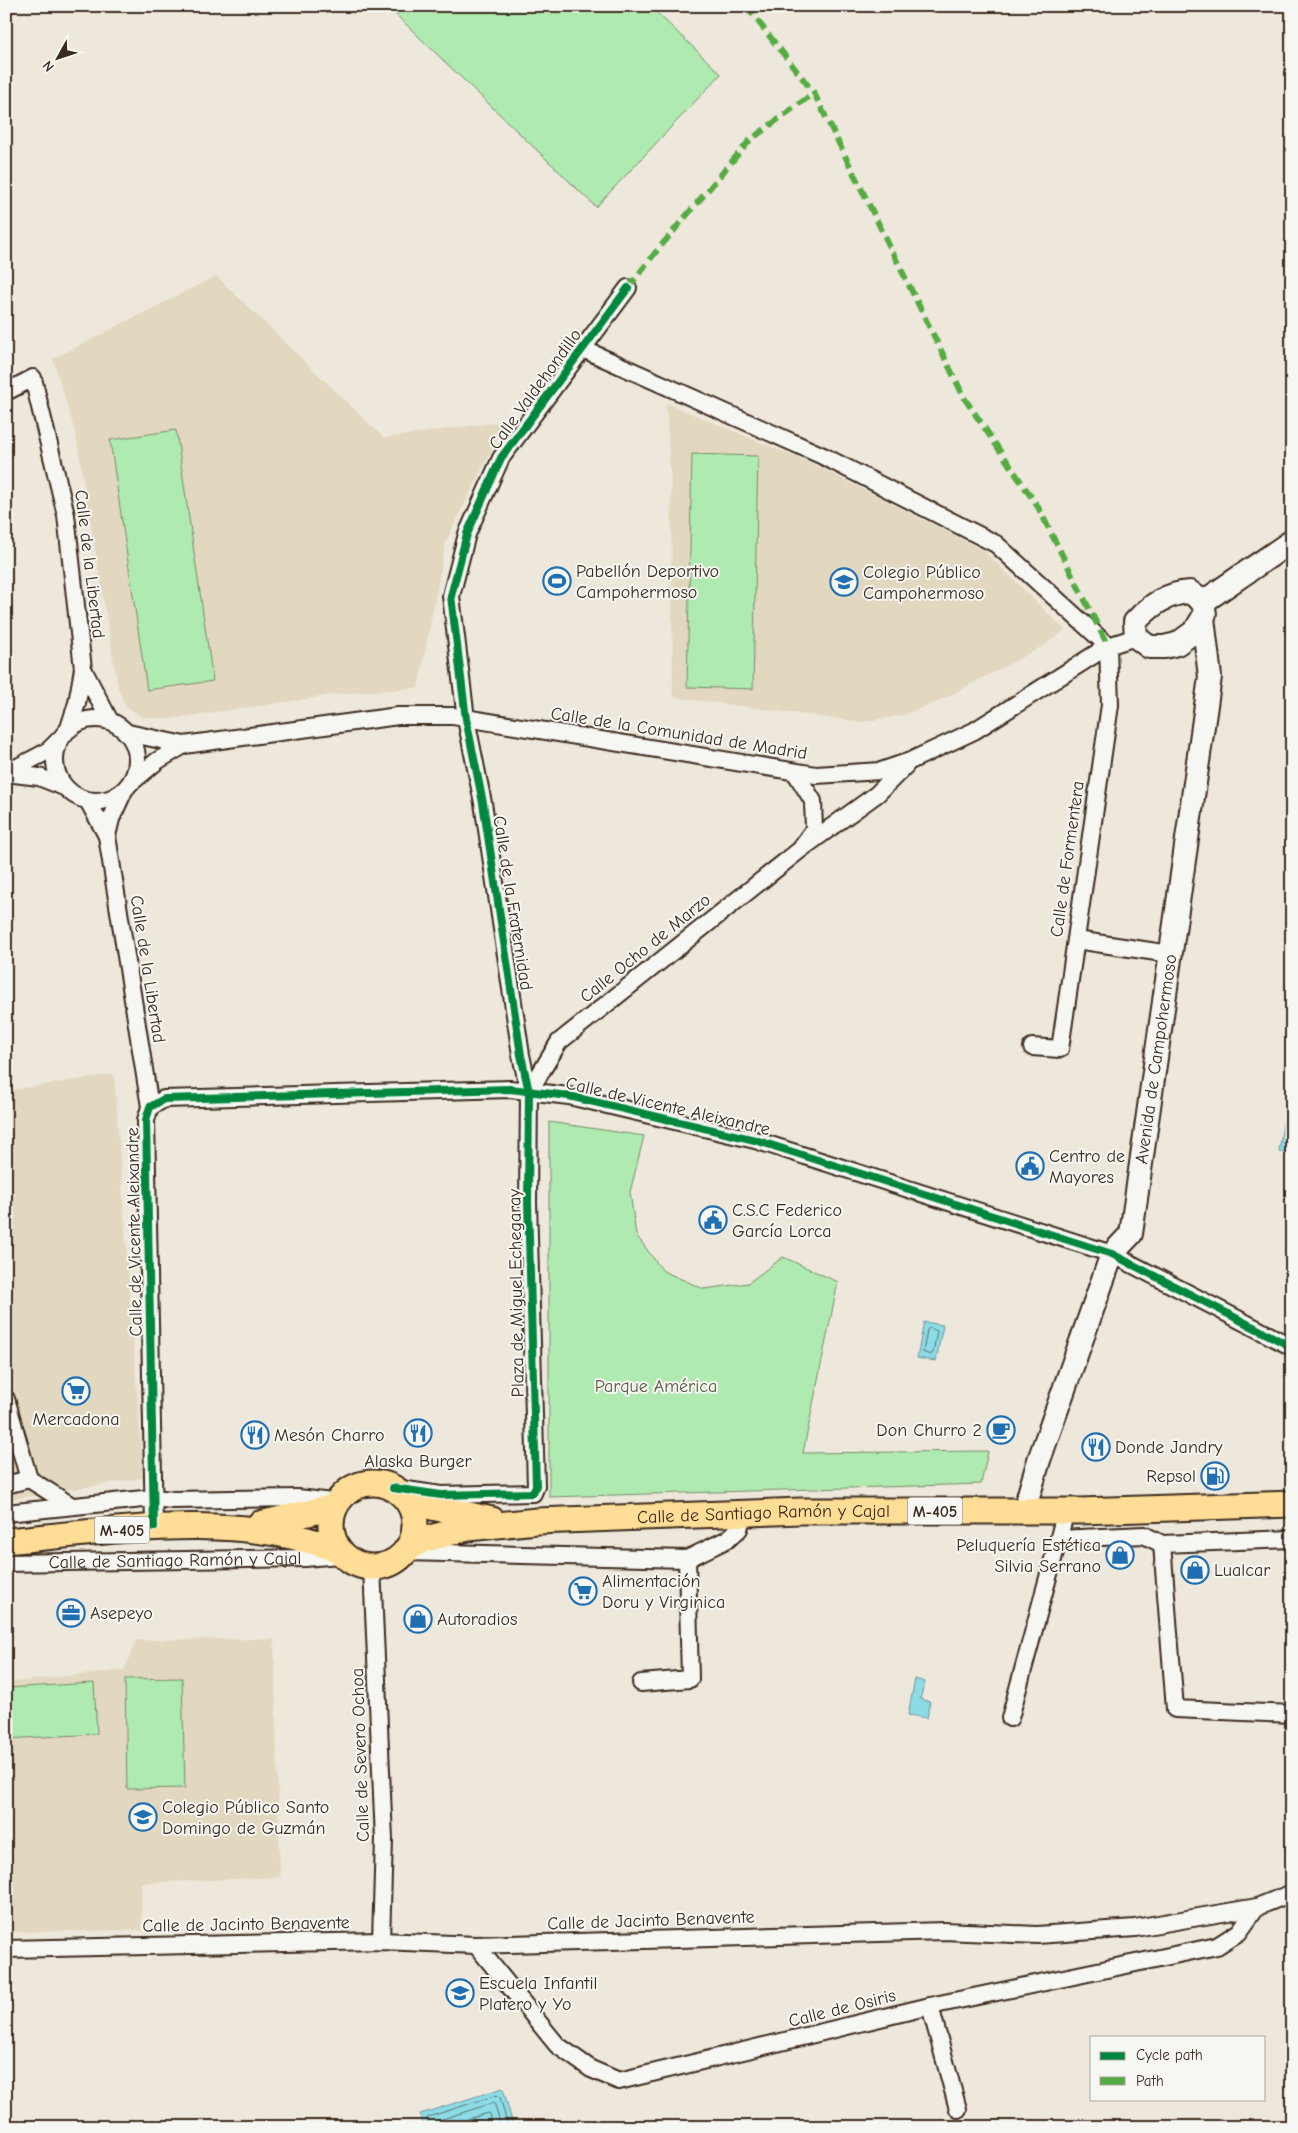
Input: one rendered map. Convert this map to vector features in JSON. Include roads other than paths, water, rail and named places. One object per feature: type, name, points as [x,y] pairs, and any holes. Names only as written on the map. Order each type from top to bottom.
[{"type":"main road","name":"M-405","points":[[336,1505],[352,1488],[372,1482],[401,1495]]},
{"type":"main road","name":"Calle de Santiago Ramón y Cajal","points":[[401,1495],[506,1523]]},
{"type":"main road","points":[[401,1495],[413,1514],[415,1526],[406,1550]]},
{"type":"main road","name":"Calle de Santiago Ramón y Cajal","points":[[406,1550],[422,1540],[468,1528],[506,1523],[800,1511],[1066,1511],[1292,1504]]},
{"type":"main road","name":"Calle de Santiago Ramón y Cajal","points":[[238,1528],[308,1514],[336,1505]]},
{"type":"main road","points":[[336,1505],[331,1518],[331,1529],[333,1540],[341,1552]]},
{"type":"main road","name":"Calle de Santiago Ramón y Cajal","points":[[6,1541],[154,1527],[238,1528],[285,1534],[317,1541],[341,1552]]},
{"type":"main road","name":"M-405","points":[[341,1552],[356,1563],[372,1567],[385,1565],[397,1559],[406,1550]]},
{"type":"street","name":"Calle Valdehondillo","points":[[466,719],[451,596],[467,534],[502,458],[628,288]]},
{"type":"street","name":"Calle Valdehondillo","points":[[583,349],[823,456],[996,544],[1108,646]]},
{"type":"street","name":"Calle de la Libertad","points":[[6,392],[33,378],[66,516],[83,669],[77,703],[64,734]]},
{"type":"street","points":[[1203,610],[1190,592],[1177,593],[1147,609],[1135,622],[1136,637],[1149,647],[1164,647],[1177,644],[1195,631],[1203,610],[1292,541]]},
{"type":"street","name":"Avenida de Campohermoso","points":[[1024,1511],[1039,1460],[1112,1254],[1131,1234],[1210,677],[1203,610]]},
{"type":"street","name":"Calle de la Comunidad de Madrid","points":[[128,733],[184,745],[398,716],[453,716],[816,775],[881,771],[910,761],[974,732],[1108,646],[1136,637]]},
{"type":"street","name":"Calle de Formentera","points":[[1032,1046],[1060,1049],[1110,705],[1108,646]]},
{"type":"street","name":"Calle de la Libertad","points":[[83,669],[110,721]]},
{"type":"street","points":[[96,718],[110,721],[128,733],[137,750],[138,764],[128,787],[107,801],[88,801],[75,796],[64,787],[39,777],[6,773],[48,751],[64,734],[85,720],[96,718]]},
{"type":"street","name":"Calle de la Fraternidad","points":[[466,719],[483,803],[521,1055],[529,1092]]},
{"type":"street","points":[[64,734],[54,756],[56,773],[64,787]]},
{"type":"street","name":"Calle de la Comunidad de Madrid","points":[[128,787],[157,761],[184,745]]},
{"type":"street","name":"Calle Ocho de Marzo","points":[[529,1092],[560,1042],[801,849],[877,794],[910,761]]},
{"type":"street","name":"Calle Ocho de Marzo","points":[[795,772],[813,801],[814,829],[801,849]]},
{"type":"street","name":"Calle de la Libertad","points":[[107,836],[111,819],[128,787]]},
{"type":"street","name":"Calle de la Libertad","points":[[88,801],[107,836],[150,1107]]},
{"type":"street","points":[[1076,940],[1170,954]]},
{"type":"street","name":"Calle de Vicente Aleixandre","points":[[154,1527],[146,1120],[150,1107],[164,1099],[510,1089],[568,1096],[755,1140],[1112,1254],[1292,1347]]},
{"type":"street","name":"Plaza de Miguel Echegaray","points":[[401,1495],[533,1493],[536,1486],[528,1202],[529,1092]]},
{"type":"street","points":[[6,1399],[29,1479],[72,1506]]},
{"type":"street","points":[[6,1485],[29,1479]]},
{"type":"street","points":[[6,1513],[153,1498],[173,1500],[298,1498],[336,1505]]},
{"type":"street","points":[[1010,1718],[1060,1539],[1066,1511]]},
{"type":"street","points":[[406,1550],[687,1559],[728,1539],[739,1529],[742,1513]]},
{"type":"street","points":[[1060,1539],[1144,1535],[1162,1544],[1292,1539]]},
{"type":"street","points":[[1162,1544],[1175,1709],[1292,1714]]},
{"type":"street","name":"Calle de Santiago Ramón y Cajal","points":[[6,1563],[305,1558],[341,1552]]},
{"type":"street","points":[[642,1683],[690,1679],[687,1559]]},
{"type":"street","name":"Calle de Severo Ochoa","points":[[372,1567],[384,1839],[381,1941]]},
{"type":"street","name":"Calle de Jacinto Benavente","points":[[6,1949],[381,1941],[476,1945],[944,1932],[1037,1934],[1135,1928],[1257,1907],[1292,1893]]},
{"type":"street","name":"Calle de Osiris","points":[[476,1945],[557,2045],[591,2069],[619,2081],[930,2006],[1217,1946],[1239,1932],[1257,1907]]},
{"type":"street","points":[[930,2006],[958,2109]]},
{"type":"water","points":[[1284,1117],[1292,1118],[1292,1154],[1279,1152]]},
{"type":"water","points":[[924,1322],[943,1325],[936,1361],[917,1358]]},
{"type":"water","points":[[915,1679],[925,1682],[920,1699],[930,1702],[927,1718],[908,1715]]},
{"type":"water","points":[[503,2088],[513,2125],[507,2127],[424,2127],[420,2114]]},
{"type":"place","name":"Pabellón Deportivo Campohermoso","points":[[557,581]]},
{"type":"place","name":"Colegio Público Campohermoso","points":[[844,582]]},
{"type":"place","name":"Centro de Mayores","points":[[1030,1166]]},
{"type":"place","name":"C.S.C Federico García Lorca","points":[[713,1220]]},
{"type":"place","name":"Mercadona","points":[[76,1391]]},
{"type":"place","name":"Don Churro 2","points":[[1001,1430]]},
{"type":"place","name":"Alaska Burger","points":[[418,1433]]},
{"type":"place","name":"Mesón Charro","points":[[255,1435]]},
{"type":"place","name":"Donde Jandry","points":[[1096,1447]]},
{"type":"place","name":"Repsol","points":[[1215,1476]]},
{"type":"place","name":"Peluquería Estética Silvia Serrano","points":[[1120,1555]]},
{"type":"place","name":"Lualcar","points":[[1195,1570]]},
{"type":"place","name":"Alimentación Doru y Virginica","points":[[583,1591]]},
{"type":"place","name":"Asepeyo","points":[[71,1613]]},
{"type":"place","name":"Autoradios","points":[[418,1619]]},
{"type":"place","name":"Colegio Público Santo Domingo de Guzmán","points":[[143,1817]]},
{"type":"place","name":"Escuela Infantil Platero y Yo","points":[[460,1993]]},
{"type":"park label","name":"Parque América","points":[[656,1386]]}]
